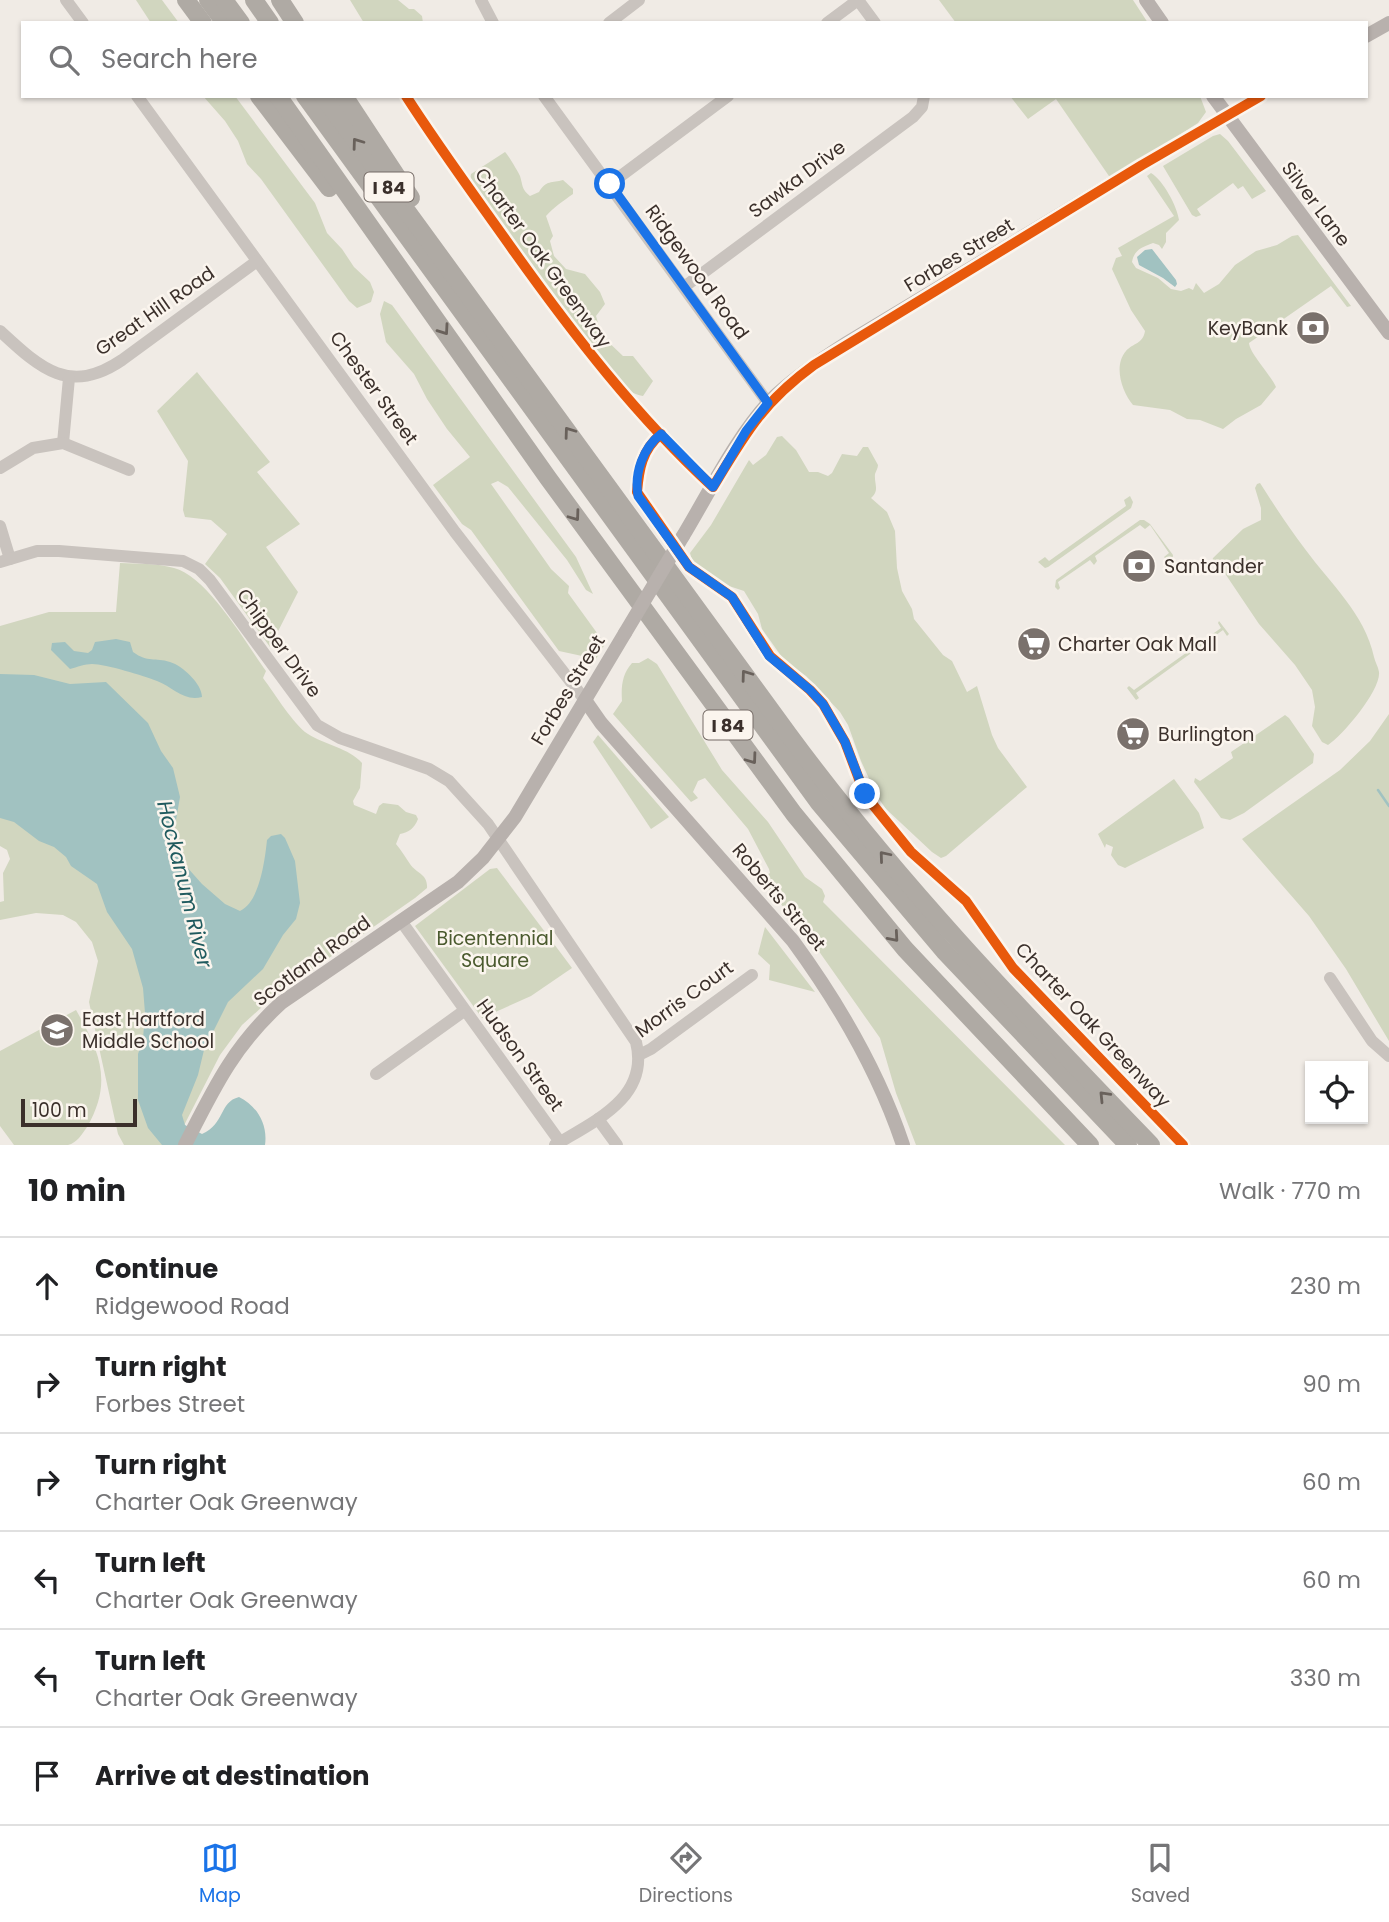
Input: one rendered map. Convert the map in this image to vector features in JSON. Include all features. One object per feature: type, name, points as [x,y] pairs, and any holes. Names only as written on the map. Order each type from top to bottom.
[{"type":"highway","points":[[186,0],[202,21]]},
{"type":"highway","points":[[208,0],[248,21]]},
{"type":"highway","points":[[254,0],[269,21]]},
{"type":"highway","points":[[280,0],[294,21]]},
{"type":"highway","points":[[261,98],[371,244],[388,262],[405,274]]},
{"type":"highway","name":"I 84","points":[[279,98],[548,478],[809,833],[925,971],[1090,1145]]},
{"type":"highway","points":[[289,98],[353,187],[392,256]]},
{"type":"highway","points":[[295,98],[803,795],[920,938],[1116,1145]]},
{"type":"highway","points":[[306,98],[824,810],[932,938],[1128,1145]]},
{"type":"highway","name":"I 84","points":[[324,98],[789,736],[852,817],[965,950],[1151,1145]]},
{"type":"highway","points":[[345,98],[429,225],[455,278]]},
{"type":"main road","points":[[1146,0],[1161,21]]},
{"type":"main road","points":[[1368,35],[1389,23]]},
{"type":"main road","name":"Silver Lane","points":[[1214,98],[1387,327]]},
{"type":"main road","name":"Forbes Street","points":[[498,840],[515,817],[746,431],[768,403],[801,374],[847,343],[1258,98]]},
{"type":"main road","name":"Roberts Street","points":[[585,700],[601,723],[793,941],[817,973],[860,1045],[881,1087],[903,1145]]},
{"type":"main road","name":"Scotland Road","points":[[185,1145],[226,1066],[260,1022],[281,1003],[458,882],[498,840]]},
{"type":"street","points":[[66,0],[82,21]]},
{"type":"street","points":[[481,0],[492,21]]},
{"type":"street","points":[[830,21],[858,0],[874,21]]},
{"type":"street","points":[[611,21],[633,2]]},
{"type":"street","name":"Chester Street","points":[[137,98],[455,532],[585,700]]},
{"type":"street","name":"Ridgewood Road","points":[[546,98],[768,403]]},
{"type":"street","points":[[610,184],[725,98]]},
{"type":"street","name":"Sawka Drive","points":[[684,287],[913,117],[922,107],[924,98]]},
{"type":"street","name":"Great Hill Road","points":[[69,378],[106,371],[257,261]]},
{"type":"street","points":[[0,331],[32,361],[50,372],[69,378],[63,443]]},
{"type":"street","points":[[0,468],[33,447],[63,443],[129,470]]},
{"type":"street","points":[[0,526],[5,561]]},
{"type":"street","name":"Chipper Drive","points":[[5,561],[37,551],[59,551],[162,557],[183,561],[199,569],[210,580],[317,725],[340,738],[429,769],[449,781],[488,824],[498,840]]},
{"type":"street","points":[[498,840],[626,1025],[636,1042],[639,1055],[639,1069],[625,1096],[598,1119],[558,1144]]},
{"type":"street","name":"Hudson Street","points":[[401,921],[558,1144]]},
{"type":"street","name":"Morris Court","points":[[639,1055],[752,975]]},
{"type":"street","points":[[1329,978],[1372,1041],[1389,1056]]},
{"type":"street","points":[[376,1074],[464,1011]]},
{"type":"street","points":[[598,1119],[617,1145]]},
{"type":"green space","points":[[136,0],[162,0],[178,21],[150,21]]},
{"type":"green space","points":[[350,0],[398,0],[409,9],[414,9],[422,16],[423,21],[363,21]]},
{"type":"green space","points":[[939,0],[1133,0],[1147,21],[955,21]]},
{"type":"green space","points":[[205,98],[236,98],[315,203],[327,233],[354,267],[370,282],[374,292],[371,302],[357,308],[349,301],[261,179],[247,164],[238,141]]},
{"type":"green space","points":[[1012,98],[1201,98],[1206,112],[1198,123],[1111,179],[1056,99],[1028,119]]},
{"type":"green space","points":[[1220,134],[1266,191],[1252,199],[1243,186],[1238,189],[1233,183],[1197,209],[1201,215],[1196,217],[1192,215],[1163,166]]},
{"type":"green space","points":[[505,152],[530,196],[547,184],[563,180],[573,189],[573,194],[546,216],[553,236],[550,241],[554,256],[566,269],[585,274],[600,292],[605,304],[596,316],[602,336],[623,356],[633,356],[653,381],[643,396],[626,388],[580,335],[470,181],[471,174]]},
{"type":"green space","points":[[1151,173],[1169,194],[1179,220],[1166,233],[1166,242],[1162,249],[1153,243],[1137,252],[1132,262],[1136,268],[1158,278],[1171,289],[1193,290],[1196,283],[1204,293],[1219,284],[1235,265],[1256,251],[1298,235],[1351,306],[1347,307],[1331,286],[1249,343],[1276,387],[1261,405],[1223,429],[1200,420],[1187,419],[1170,410],[1133,405],[1120,379],[1122,357],[1142,338],[1145,331],[1131,310],[1112,269],[1116,258],[1122,256],[1118,248],[1174,216],[1147,176]]},
{"type":"green space","points":[[384,301],[392,305],[576,557],[593,594],[586,590],[567,560],[508,487],[498,481],[491,484],[551,569],[569,586],[568,593],[605,644],[596,659],[559,651],[471,530],[462,524],[433,485],[470,457],[447,429],[414,374],[386,342],[380,314]]},
{"type":"green space","points":[[197,372],[270,462],[257,472],[300,524],[266,547],[298,592],[270,647],[220,578],[205,564],[227,534],[211,520],[185,517],[183,510],[188,461],[157,411]]},
{"type":"green space","points":[[782,436],[796,450],[809,472],[828,476],[842,454],[857,456],[863,447],[868,447],[878,465],[875,474],[876,490],[871,498],[887,512],[895,531],[897,568],[902,591],[912,609],[914,619],[943,655],[952,661],[967,692],[977,686],[998,748],[1027,787],[941,858],[886,809],[877,796],[840,712],[806,676],[784,660],[762,629],[758,614],[744,591],[723,584],[693,564],[690,553],[711,525],[749,460],[753,465],[766,455],[777,437]]},
{"type":"green space","points":[[1260,483],[1299,541],[1355,613],[1379,670],[1378,680],[1368,700],[1328,745],[1322,742],[1312,726],[1315,707],[1312,690],[1295,665],[1259,624],[1224,572],[1212,562],[1243,529],[1261,520],[1261,508],[1255,488]]},
{"type":"green space","points":[[1130,496],[1133,502],[1131,508],[1048,567],[1045,568],[1038,562],[1045,557],[1049,561],[1126,506],[1124,500]]},
{"type":"green space","points":[[1140,520],[1150,524],[1173,555],[1172,563],[1164,557],[1169,553],[1150,525],[1145,529],[1140,525],[1095,556],[1097,561],[1094,565],[1090,560],[1058,582],[1058,590],[1055,587],[1056,580]]},
{"type":"green space","points":[[120,563],[154,564],[174,568],[187,574],[212,597],[266,671],[263,678],[296,723],[308,734],[350,754],[362,763],[360,788],[353,801],[354,805],[376,814],[383,803],[398,805],[406,812],[416,815],[418,819],[415,825],[400,834],[396,844],[427,883],[427,888],[415,898],[273,997],[242,1025],[220,1055],[174,1145],[124,1145],[118,1134],[89,1002],[98,961],[92,942],[76,922],[63,915],[36,913],[0,920],[0,902],[4,901],[3,873],[10,859],[7,850],[0,846],[0,626],[49,612],[116,612]]},
{"type":"green space","points":[[1219,621],[1229,634],[1227,636],[1223,630],[1136,693],[1139,698],[1136,700],[1127,688],[1129,686],[1134,690],[1221,628]]},
{"type":"green space","points":[[648,658],[657,664],[722,770],[768,822],[805,877],[822,889],[825,896],[823,902],[1065,1145],[916,1145],[896,1093],[880,1038],[811,940],[760,879],[770,873],[748,829],[705,778],[698,781],[693,792],[698,798],[691,802],[613,714],[622,701],[623,681],[629,667],[632,663]]},
{"type":"green space","points":[[1389,714],[1389,1041],[1346,969],[1309,916],[1242,839],[1340,770],[1370,741]]},
{"type":"green space","points":[[1285,715],[1314,754],[1313,763],[1244,813],[1230,820],[1221,818],[1194,782],[1195,778],[1200,781],[1233,758],[1231,752]]},
{"type":"green space","points":[[598,735],[669,817],[651,829],[593,742]]},
{"type":"green space","points":[[1174,779],[1199,813],[1204,828],[1125,868],[1118,865],[1111,855],[1113,847],[1106,844],[1105,848],[1098,834]]},
{"type":"green space","name":"Bicentennial Square","points":[[497,868],[572,968],[531,996],[482,1018],[415,926],[490,869]]},
{"type":"green space","points":[[765,927],[815,992],[769,980],[770,965],[758,954]]},
{"type":"green space","points":[[76,1010],[92,1040],[100,1067],[100,1096],[95,1111],[87,1127],[71,1144],[14,1145],[0,1126],[0,1051]]},
{"type":"water","points":[[1152,249],[1176,280],[1175,287],[1139,265],[1137,257],[1145,250]]},
{"type":"water","points":[[116,639],[130,642],[133,652],[143,658],[165,661],[180,667],[195,681],[202,697],[184,696],[157,681],[106,666],[89,664],[70,669],[51,650],[52,643],[65,642],[74,651],[88,653],[95,642]]},
{"type":"water","name":"Hockanum River","points":[[0,674],[34,675],[70,684],[106,682],[148,723],[161,751],[173,768],[180,797],[172,843],[178,857],[202,884],[225,904],[240,911],[247,906],[257,890],[267,840],[271,836],[281,834],[285,838],[295,861],[300,903],[296,919],[263,969],[228,1002],[204,1050],[198,1075],[182,1115],[185,1125],[202,1134],[215,1125],[228,1103],[239,1097],[251,1105],[260,1117],[265,1130],[265,1145],[162,1145],[148,1128],[138,1100],[138,1054],[143,1039],[145,1013],[143,988],[132,949],[107,912],[97,884],[71,866],[66,857],[54,847],[39,841],[14,822],[0,818]]},
{"type":"waterway","points":[[1378,790],[1389,806]]},
{"type":"cycle path","name":"Charter Oak Greenway","points":[[407,98],[559,313],[632,403],[713,487],[756,420],[781,393],[814,365],[1142,165],[1258,98]]},
{"type":"cycle path","name":"Charter Oak Greenway","points":[[661,434],[643,460],[637,492],[689,567],[732,597],[770,656],[823,704],[845,742],[865,795],[911,852],[966,901],[1013,968],[1183,1145]]},
{"type":"place","name":"KeyBank","points":[[1313,328]]},
{"type":"place","name":"Santander","points":[[1139,566]]},
{"type":"place","name":"Charter Oak Mall","points":[[1034,644]]},
{"type":"place","name":"Burlington","points":[[1133,734]]},
{"type":"place","name":"East Hartford Middle School","points":[[57,1030]]},
{"type":"route","points":[[610,184],[768,403],[746,431],[713,487],[661,434],[648,446],[643,457],[639,469],[638,496],[689,567],[732,597],[769,656],[823,704],[845,742],[865,794]]}]
